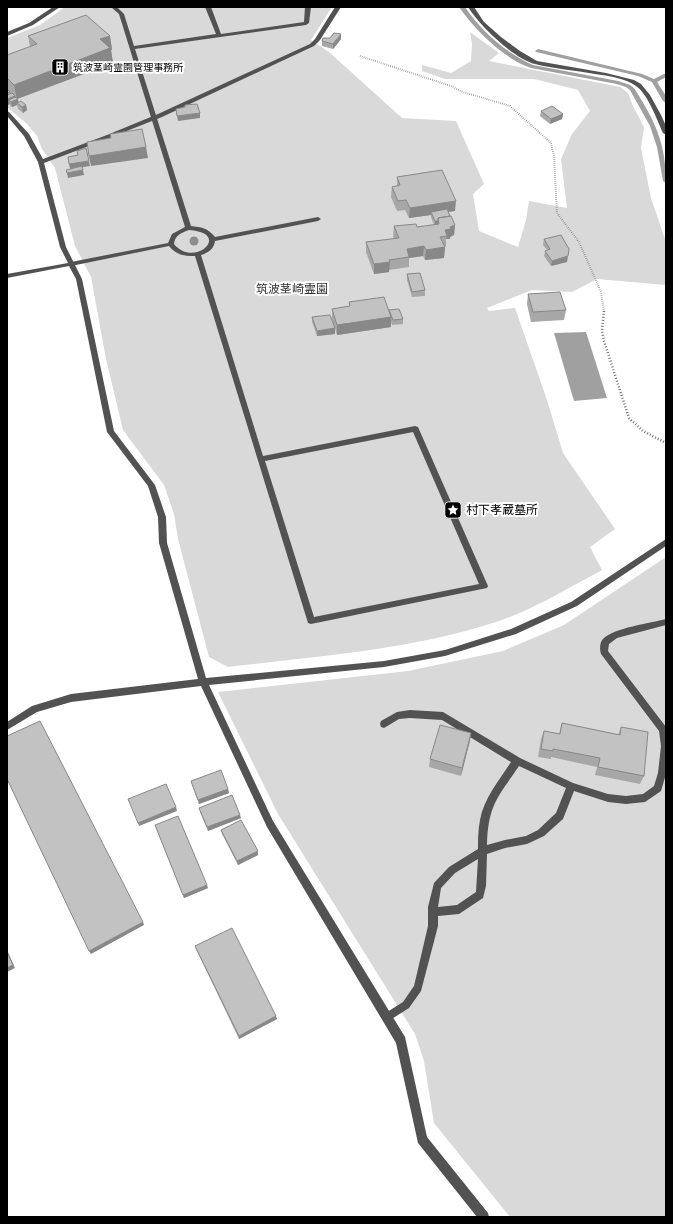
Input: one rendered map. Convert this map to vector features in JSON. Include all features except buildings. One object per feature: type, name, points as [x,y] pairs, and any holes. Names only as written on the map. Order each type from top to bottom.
[{"type":"street","points":[[7,34],[31,24],[57,7]]},
{"type":"street","points":[[114,7],[121,14],[188,228]]},
{"type":"street","points":[[208,7],[219,36]]},
{"type":"street","points":[[131,48],[306,23],[308,7]]},
{"type":"street","points":[[41,162],[103,140],[154,118],[265,65],[312,45],[317,40],[338,7]]},
{"type":"street","points":[[471,7],[485,26],[526,58],[535,62],[619,77],[638,84],[657,114],[666,133]]},
{"type":"street","points":[[7,113],[27,135],[41,162],[63,247],[79,279],[111,432],[151,485],[162,517],[163,543],[203,682],[270,824],[401,1041],[422,1139],[484,1217]]},
{"type":"street","points":[[213,239],[318,219]]},
{"type":"street","points":[[188,228],[202,229],[212,234],[213,239],[213,243],[208,250],[190,255],[177,252],[171,244],[173,236],[188,228]]},
{"type":"street","points":[[7,276],[171,244]]},
{"type":"street","points":[[197,254],[311,621],[484,586],[415,429],[261,460]]},
{"type":"street","points":[[7,726],[35,709],[71,698],[203,682],[384,664],[445,653],[513,632],[574,604],[666,542]]},
{"type":"street","points":[[384,724],[397,716],[410,714],[443,716],[517,761],[571,786],[608,798],[626,800],[645,798],[658,788],[662,773],[665,746],[663,730],[604,652],[605,642],[615,634],[666,622]]},
{"type":"street","points":[[433,912],[459,909],[480,895],[484,851],[484,820],[491,800],[517,761]]},
{"type":"street","points":[[387,1017],[406,1005],[418,988],[433,926],[433,912],[438,886],[452,870],[484,851],[505,844],[527,840],[541,833],[560,816],[569,796],[571,786]]},
{"type":"path","points":[[360,56],[451,86],[463,92],[510,106],[551,143],[554,156],[557,213],[579,242],[601,292],[604,309],[602,330],[604,341],[629,418],[643,431],[666,443]]},
{"type":"green space","name":"筑波茎崎霊園","points":[[65,7],[332,7],[311,40],[329,52],[402,118],[456,121],[484,184],[473,194],[479,231],[518,247],[526,220],[529,201],[567,208],[561,159],[572,134],[590,111],[578,90],[534,79],[445,79],[422,71],[422,65],[451,73],[471,61],[472,44],[470,32],[499,53],[489,61],[620,87],[628,93],[644,127],[641,148],[651,198],[666,242],[666,285],[597,279],[572,292],[532,290],[487,308],[489,311],[515,308],[547,400],[563,453],[615,529],[590,547],[602,570],[550,598],[510,617],[463,632],[397,646],[364,651],[228,667],[209,657],[178,539],[174,514],[164,485],[123,430],[106,359],[91,277],[75,246],[55,168],[42,149],[37,136],[27,124],[7,107],[7,38],[40,25]]},
{"type":"green space","points":[[666,557],[666,1217],[510,1217],[434,1123],[424,1061],[415,1034],[278,814],[218,692],[408,671],[503,651],[564,625]]},
{"type":"shaded area","points":[[586,332],[607,398],[574,401],[554,333]]},
{"type":"waterway","points":[[462,7],[474,23],[493,41],[513,56],[531,66],[618,83],[632,89],[653,126],[660,147],[666,181]]},
{"type":"waterway","points":[[538,51],[640,75],[654,81]]},
{"type":"waterway","points":[[654,81],[666,75]]},
{"type":"waterway","points":[[654,81],[666,101]]},
{"type":"place","name":"筑波茎崎霊園管理事務所","points":[[60,67]]},
{"type":"place","name":"村下孝蔵墓所","points":[[453,510]]}]
